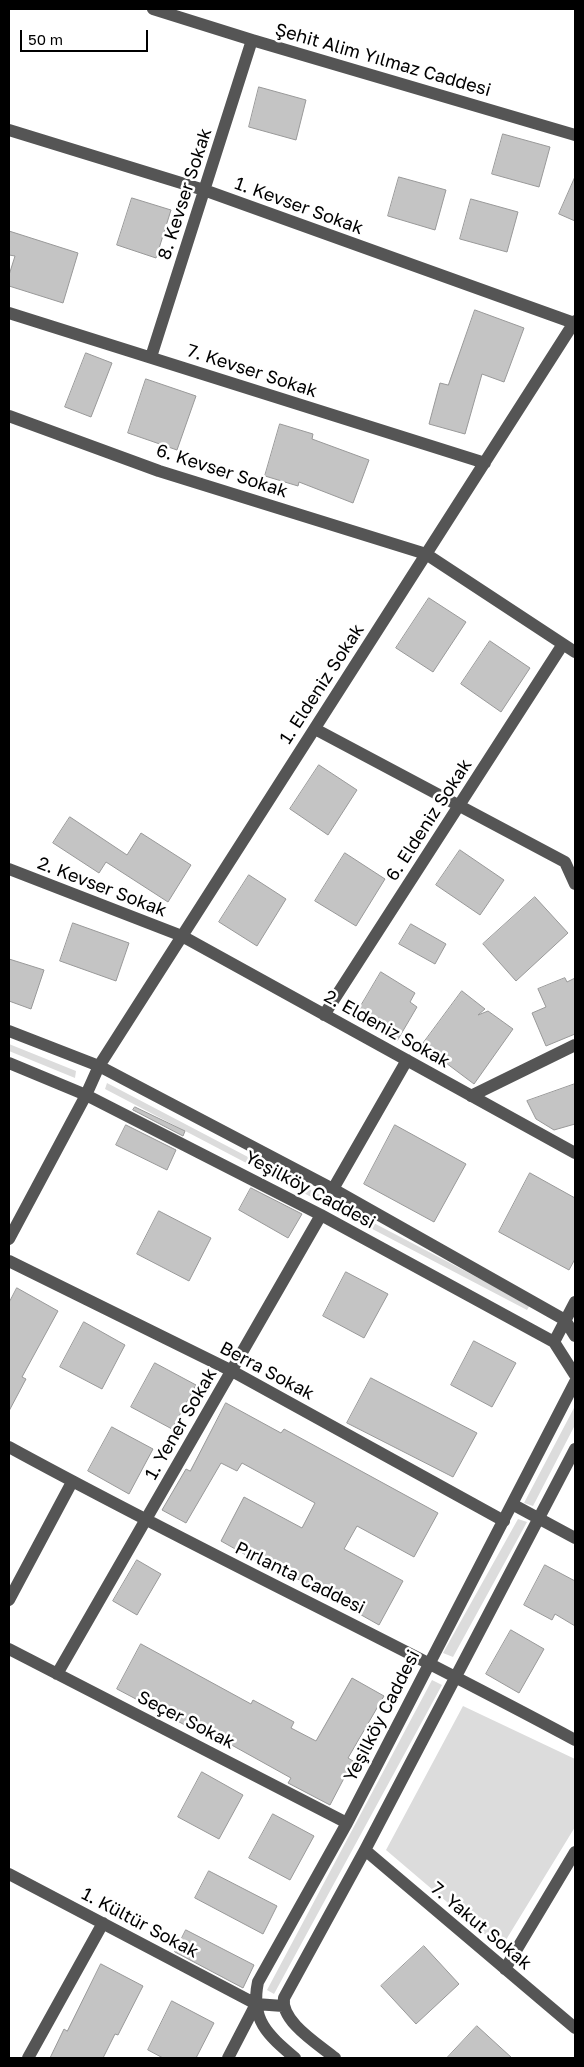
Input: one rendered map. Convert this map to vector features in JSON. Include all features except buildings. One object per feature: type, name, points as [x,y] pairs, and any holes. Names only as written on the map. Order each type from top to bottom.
[{"type":"street","name":"Şehit Alim Yılmaz Caddesi","points":[[157,10],[252,40],[575,135]]},
{"type":"street","name":"8. Kevser Sokak","points":[[151,357],[252,40]]},
{"type":"street","name":"1. Kevser Sokak","points":[[9,130],[204,190],[575,322]]},
{"type":"street","name":"7. Kevser Sokak","points":[[9,312],[484,463]]},
{"type":"street","name":"1. Eldeniz Sokak","points":[[9,1238],[86,1095],[99,1066],[575,322]]},
{"type":"street","name":"6. Kevser Sokak","points":[[9,416],[159,471],[426,554],[575,652]]},
{"type":"street","name":"6. Eldeniz Sokak","points":[[324,1015],[563,644]]},
{"type":"street","points":[[315,729],[565,862],[575,884]]},
{"type":"street","name":"2. Kevser Sokak","points":[[9,869],[182,936]]},
{"type":"street","name":"2. Eldeniz Sokak","points":[[182,936],[575,1153]]},
{"type":"street","name":"Yeşilköy Caddesi","points":[[9,1031],[99,1066],[333,1189],[565,1320],[575,1336]]},
{"type":"street","points":[[471,1096],[575,1045]]},
{"type":"street","points":[[333,1189],[407,1060]]},
{"type":"street","name":"Yeşilköy Caddesi","points":[[9,1064],[86,1095],[321,1215],[554,1342],[575,1375]]},
{"type":"street","name":"1. Yener Sokak","points":[[57,1674],[321,1215]]},
{"type":"street","name":"Berra Sokak","points":[[9,1260],[232,1371],[504,1521]]},
{"type":"street","points":[[554,1342],[575,1302]]},
{"type":"street","name":"Yeşilköy Caddesi","points":[[296,2058],[262,2026],[256,2004],[258,1982],[347,1823],[575,1382]]},
{"type":"street","name":"Pırlanta Caddesi","points":[[9,1447],[146,1520],[430,1662],[575,1740]]},
{"type":"street","points":[[334,2058],[291,2021],[283,2006],[287,1992],[365,1850],[575,1449]]},
{"type":"street","points":[[9,1600],[72,1482]]},
{"type":"street","points":[[512,1504],[575,1538]]},
{"type":"street","name":"Seçer Sokak","points":[[9,1649],[347,1823]]},
{"type":"street","name":"7. Yakut Sokak","points":[[365,1850],[575,2028]]},
{"type":"street","points":[[505,1969],[575,1852]]},
{"type":"street","name":"1. Kültür Sokak","points":[[9,1874],[256,2004]]},
{"type":"street","points":[[28,2058],[102,1923]]},
{"type":"street","points":[[228,2058],[256,2004],[283,2006]]},
{"type":"shaded area","points":[[9,1044],[76,1071],[75,1078],[9,1051]]},
{"type":"shaded area","points":[[107,1083],[530,1305],[527,1310],[105,1089]]},
{"type":"shaded area","points":[[575,1406],[575,1425],[533,1506],[524,1503]]},
{"type":"shaded area","points":[[518,1519],[527,1522],[453,1657],[443,1653]]},
{"type":"shaded area","points":[[432,1680],[442,1685],[274,1994],[267,1990]]},
{"type":"shaded area","points":[[463,1706],[575,1759],[575,1827],[501,1948],[386,1850]]}]
